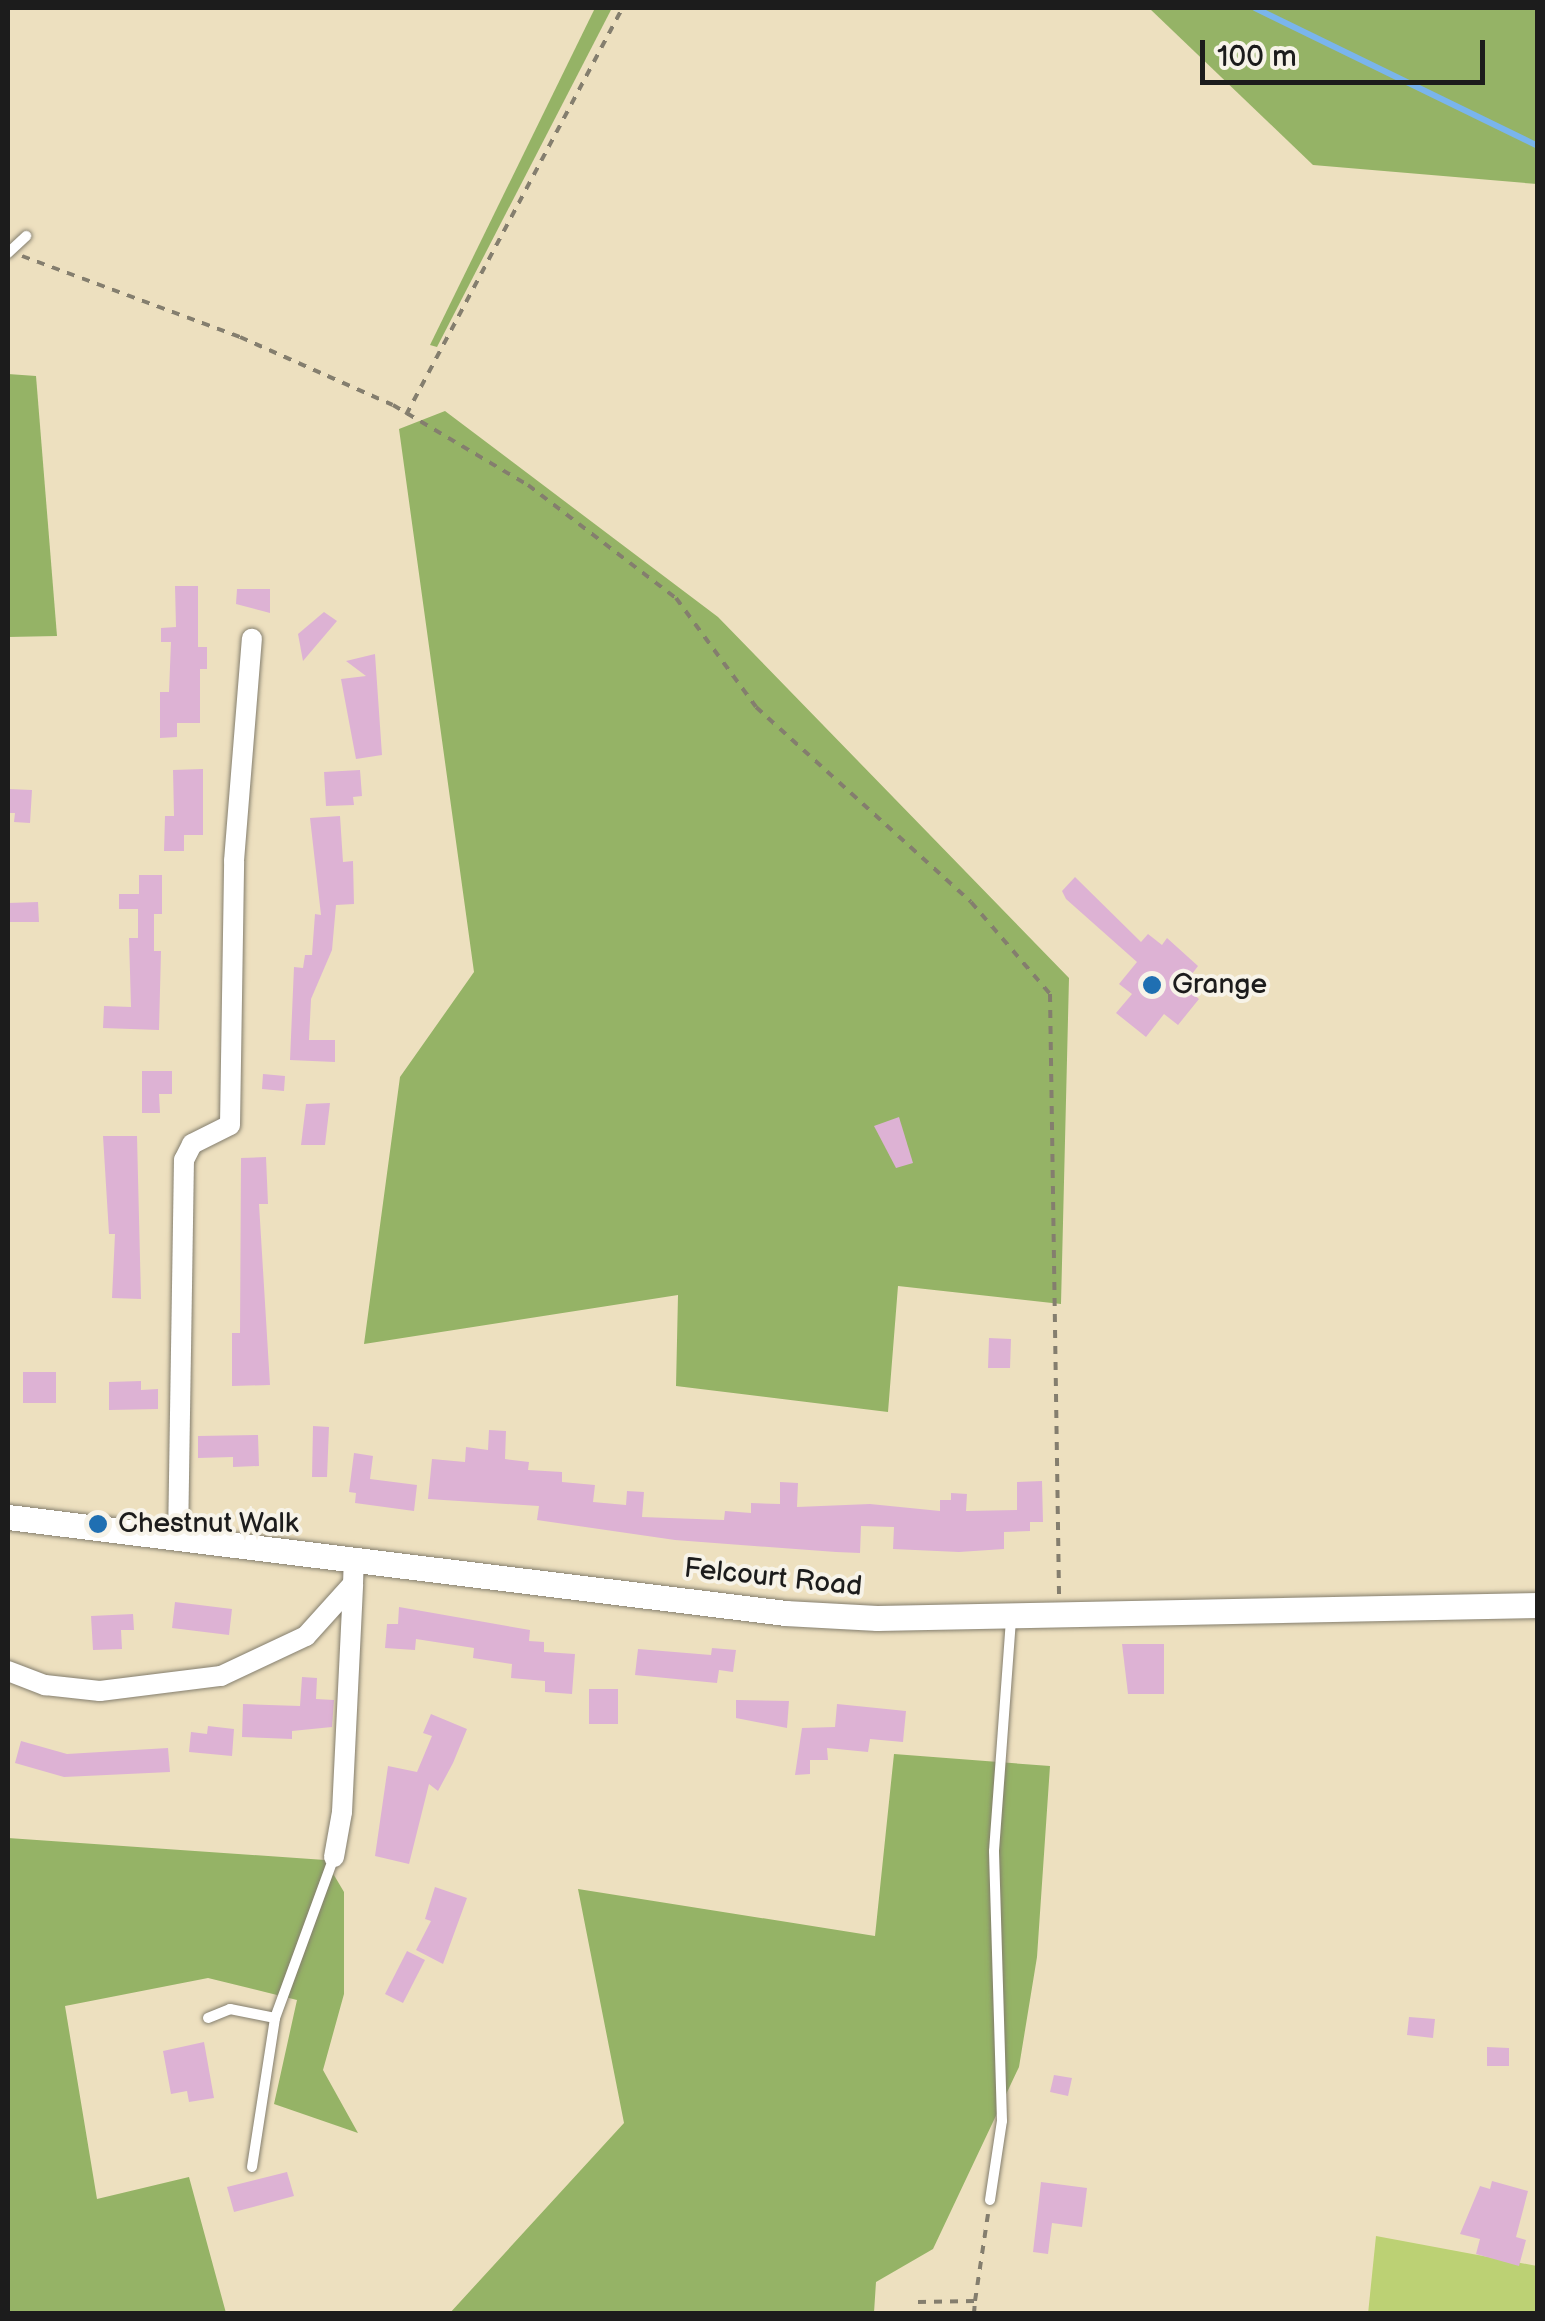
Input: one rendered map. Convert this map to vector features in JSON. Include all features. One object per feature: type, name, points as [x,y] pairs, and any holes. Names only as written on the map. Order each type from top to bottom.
[{"type":"street","points":[[178,1541],[184,1160],[192,1144],[230,1125],[234,861],[252,639]]},
{"type":"street","name":"Felcourt Road","points":[[8,1518],[178,1541],[354,1572],[786,1613],[1011,1616],[1538,1605]]},
{"type":"street","points":[[8,1671],[45,1685],[100,1691],[221,1676],[306,1636],[354,1572]]},
{"type":"street","points":[[334,1856],[354,1572]]},
{"type":"lane","points":[[8,252],[26,236]]},
{"type":"lane","points":[[990,2200],[1002,2120],[994,1852],[1011,1616]]},
{"type":"lane","points":[[252,2167],[276,2018],[334,1856]]},
{"type":"lane","points":[[208,2018],[230,2010],[276,2018]]},
{"type":"path","points":[[406,415],[622,8]]},
{"type":"path","points":[[8,252],[240,337],[406,415],[528,485],[676,598],[756,707],[971,902],[1050,994],[1059,1614]]},
{"type":"path","points":[[974,2314],[990,2200]]},
{"type":"path","points":[[918,2302],[976,2301]]},
{"type":"green space","points":[[595,8],[612,8],[437,347],[430,345]]},
{"type":"green space","points":[[1149,8],[1537,8],[1537,184],[1313,165]]},
{"type":"green space","points":[[8,374],[36,376],[57,636],[8,637]]},
{"type":"green space","points":[[445,411],[718,617],[1069,978],[1061,1304],[898,1286],[888,1412],[676,1386],[678,1295],[364,1344],[400,1077],[474,972],[399,429]]},
{"type":"green space","points":[[894,1754],[1050,1766],[1037,1957],[1019,2067],[933,2249],[876,2282],[874,2313],[449,2314],[624,2123],[578,1889],[875,1936]]},
{"type":"green space","points":[[8,1838],[325,1860],[344,1892],[344,1994],[323,2070],[358,2133],[274,2104],[297,2000],[208,1978],[65,2006],[97,2199],[189,2177],[226,2313],[8,2313]]},
{"type":"green space","points":[[1376,2236],[1537,2266],[1537,2313],[1368,2314]]},
{"type":"building","points":[[175,586],[198,586],[198,647],[207,647],[207,669],[200,669],[200,723],[177,723],[177,737],[160,738],[160,692],[169,692],[171,642],[161,642],[161,628],[176,627]]},
{"type":"building","points":[[237,589],[270,589],[270,613],[236,604]]},
{"type":"building","points":[[324,612],[337,621],[303,661],[298,634]]},
{"type":"building","points":[[375,654],[382,755],[356,759],[341,679],[366,676],[346,661]]},
{"type":"building","points":[[203,769],[203,835],[184,835],[184,851],[164,851],[165,816],[174,816],[173,770]]},
{"type":"building","points":[[360,770],[362,796],[353,797],[354,805],[326,806],[324,772]]},
{"type":"building","points":[[8,789],[32,790],[30,823],[14,822],[15,813],[8,813]]},
{"type":"building","points":[[340,816],[343,862],[353,861],[354,904],[336,905],[332,950],[311,999],[309,1040],[335,1040],[335,1062],[290,1060],[294,967],[303,968],[305,955],[312,955],[315,914],[321,915],[310,818]]},
{"type":"building","points":[[139,875],[162,875],[162,914],[154,914],[154,951],[161,951],[159,1030],[103,1028],[104,1006],[131,1007],[129,938],[138,938],[138,909],[119,909],[119,894],[139,894]]},
{"type":"building","name":"Grange","points":[[1075,877],[1141,942],[1148,934],[1162,945],[1167,938],[1198,966],[1183,986],[1199,999],[1178,1025],[1164,1014],[1146,1037],[1116,1013],[1132,994],[1119,984],[1137,962],[1066,899],[1062,891]]},
{"type":"building","points":[[38,902],[39,922],[8,922],[8,903]]},
{"type":"building","points":[[142,1071],[172,1071],[172,1094],[159,1094],[160,1113],[142,1113]]},
{"type":"building","points":[[263,1074],[285,1076],[284,1091],[262,1089]]},
{"type":"building","points":[[330,1103],[325,1145],[301,1145],[306,1104]]},
{"type":"building","points":[[899,1117],[913,1163],[896,1168],[874,1126]]},
{"type":"building","points":[[103,1136],[137,1136],[141,1299],[112,1298],[115,1234],[109,1234]]},
{"type":"building","points":[[266,1157],[268,1204],[259,1204],[270,1385],[232,1386],[232,1333],[240,1333],[241,1158]]},
{"type":"building","points":[[989,1338],[1011,1339],[1010,1368],[988,1368]]},
{"type":"building","points":[[23,1372],[56,1372],[56,1403],[23,1403]]},
{"type":"building","points":[[141,1381],[141,1390],[158,1389],[158,1409],[109,1410],[109,1382]]},
{"type":"building","points":[[313,1426],[329,1427],[327,1477],[312,1477]]},
{"type":"building","points":[[489,1430],[506,1431],[505,1459],[529,1462],[528,1470],[562,1472],[562,1482],[595,1485],[593,1502],[626,1505],[627,1491],[644,1492],[642,1517],[724,1520],[725,1511],[751,1513],[751,1503],[780,1504],[780,1482],[798,1483],[797,1507],[870,1504],[940,1511],[940,1500],[951,1500],[951,1493],[967,1494],[966,1511],[1017,1510],[1017,1482],[1042,1481],[1043,1522],[1030,1522],[1030,1531],[1004,1532],[1004,1549],[959,1552],[893,1549],[894,1527],[861,1526],[860,1553],[675,1540],[537,1520],[539,1506],[428,1499],[432,1459],[465,1462],[466,1447],[488,1450]]},
{"type":"building","points":[[258,1435],[259,1466],[233,1467],[233,1457],[198,1458],[198,1436]]},
{"type":"building","points":[[354,1453],[373,1456],[370,1479],[417,1485],[414,1511],[355,1503],[356,1493],[349,1492]]},
{"type":"building","points":[[175,1602],[232,1609],[229,1635],[172,1628]]},
{"type":"building","points":[[399,1607],[530,1630],[529,1641],[544,1642],[544,1652],[575,1654],[572,1694],[545,1692],[545,1681],[511,1678],[512,1664],[473,1658],[474,1648],[416,1639],[415,1650],[385,1648],[387,1624],[398,1624]]},
{"type":"building","points":[[133,1614],[134,1630],[121,1630],[122,1649],[93,1650],[91,1616]]},
{"type":"building","points":[[1122,1644],[1164,1644],[1164,1694],[1128,1694]]},
{"type":"building","points":[[712,1648],[736,1650],[733,1672],[719,1670],[717,1683],[635,1675],[638,1649],[711,1655]]},
{"type":"building","points":[[302,1677],[317,1678],[316,1699],[334,1700],[332,1727],[292,1731],[292,1739],[242,1737],[243,1704],[300,1706]]},
{"type":"building","points":[[589,1689],[618,1689],[618,1724],[589,1724]]},
{"type":"building","points":[[736,1700],[789,1701],[787,1728],[736,1718]]},
{"type":"building","points":[[837,1704],[906,1711],[903,1742],[870,1739],[868,1752],[827,1748],[828,1760],[810,1760],[810,1774],[795,1775],[802,1728],[835,1727]]},
{"type":"building","points":[[431,1714],[467,1729],[438,1791],[429,1784],[409,1864],[375,1856],[388,1766],[417,1772],[432,1736],[423,1733]]},
{"type":"building","points":[[208,1726],[234,1729],[232,1756],[189,1752],[191,1732],[207,1734]]},
{"type":"building","points":[[21,1741],[67,1754],[168,1748],[170,1772],[64,1777],[15,1763]]},
{"type":"building","points":[[435,1887],[467,1898],[443,1964],[416,1950],[431,1921],[425,1919]]},
{"type":"building","points":[[407,1951],[425,1960],[403,2003],[385,1994]]},
{"type":"building","points":[[1409,2017],[1435,2019],[1433,2038],[1407,2035]]},
{"type":"building","points":[[204,2042],[214,2098],[189,2102],[187,2091],[171,2094],[163,2051]]},
{"type":"building","points":[[1487,2047],[1509,2048],[1509,2066],[1487,2066]]},
{"type":"building","points":[[1054,2075],[1072,2078],[1068,2096],[1050,2092]]},
{"type":"building","points":[[287,2172],[294,2196],[234,2212],[227,2187]]},
{"type":"building","points":[[1492,2181],[1528,2191],[1516,2237],[1526,2240],[1519,2266],[1476,2254],[1480,2239],[1460,2234],[1480,2186],[1490,2189]]},
{"type":"building","points":[[1041,2182],[1087,2188],[1082,2227],[1052,2223],[1048,2254],[1033,2252]]},
{"type":"waterway","points":[[1255,8],[1538,146]]},
{"type":"place","name":"Grange","points":[[1152,985]]},
{"type":"place","name":"Chestnut Walk","points":[[98,1524]]}]
